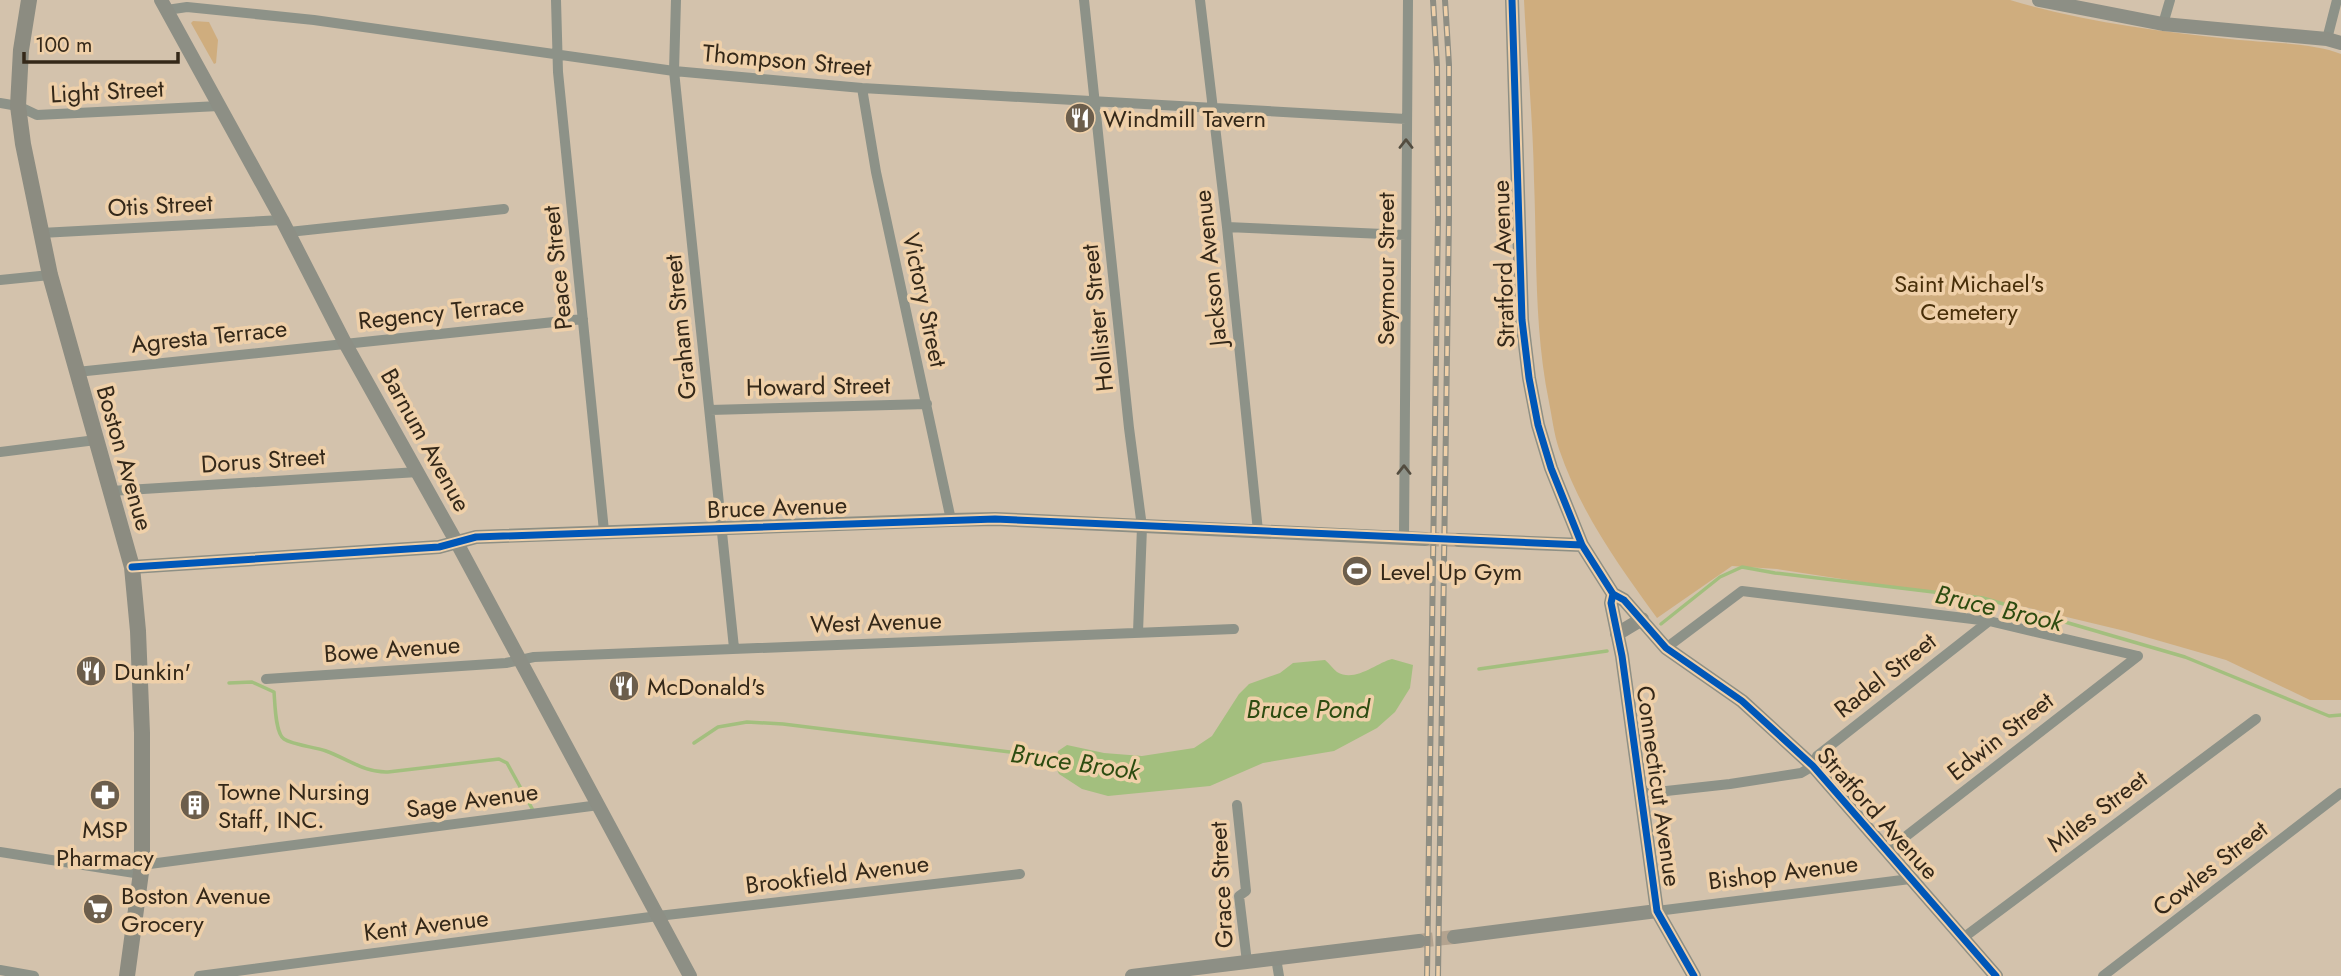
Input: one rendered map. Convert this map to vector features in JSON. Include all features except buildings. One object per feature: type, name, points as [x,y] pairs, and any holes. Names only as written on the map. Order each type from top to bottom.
[{"type":"main road","name":"Boston Avenue","points":[[29,0],[21,50],[19,106],[23,144],[50,275],[132,567],[138,631],[142,733],[142,869],[128,976]]},
{"type":"main road","name":"Stratford Avenue","points":[[1512,0],[1525,349],[1538,425],[1559,489],[1582,545],[1613,594],[1624,600],[1667,648],[1742,701],[1813,766],[1996,976]]},
{"type":"main road","points":[[2044,1],[2163,24],[2334,41]]},
{"type":"main road","name":"Barnum Avenue","points":[[164,5],[690,976]]},
{"type":"main road","name":"Bruce Avenue","points":[[132,567],[439,547],[476,537],[995,519],[1425,539]]},
{"type":"main road","points":[[1459,540],[1582,545]]},
{"type":"main road","name":"Connecticut Avenue","points":[[1613,594],[1611,603],[1622,656],[1657,911],[1694,976]]},
{"type":"main road","points":[[1617,634],[1642,619]]},
{"type":"main road","name":"Bishop Avenue","points":[[1454,937],[1657,911]]},
{"type":"main road","points":[[1132,976],[1419,941]]},
{"type":"street","name":"Peace Street","points":[[556,0],[558,55],[604,531]]},
{"type":"street","name":"Graham Street","points":[[676,0],[674,71],[734,649]]},
{"type":"street","name":"Hollister Street","points":[[1084,0],[1142,527],[1138,632]]},
{"type":"street","name":"Jackson Avenue","points":[[1200,0],[1227,227],[1258,531]]},
{"type":"street","name":"Seymour Street","points":[[1404,538],[1408,0]]},
{"type":"street","points":[[2163,24],[2170,0]]},
{"type":"street","points":[[2334,41],[2337,0]]},
{"type":"street","name":"Thompson Street","points":[[164,5],[314,20],[674,71],[862,89],[1406,119]]},
{"type":"street","name":"Victory Street","points":[[862,89],[876,172],[951,520]]},
{"type":"street","name":"Light Street","points":[[0,103],[19,106],[37,115],[219,106]]},
{"type":"street","name":"Otis Street","points":[[41,233],[285,226],[504,209]]},
{"type":"street","points":[[1227,227],[1406,235]]},
{"type":"street","points":[[0,280],[50,275]]},
{"type":"street","name":"Regency Terrace","points":[[345,343],[583,319]]},
{"type":"street","name":"Agresta Terrace","points":[[78,372],[345,343]]},
{"type":"street","name":"Howard Street","points":[[710,410],[927,404]]},
{"type":"street","points":[[0,452],[96,440]]},
{"type":"street","name":"Dorus Street","points":[[111,491],[418,472]]},
{"type":"street","points":[[1667,648],[1742,591],[1989,621]]},
{"type":"street","name":"Edwin Street","points":[[1887,850],[2138,656],[1989,621]]},
{"type":"street","name":"Radel Street","points":[[1813,766],[1817,756],[1989,621]]},
{"type":"street","name":"West Avenue","points":[[520,660],[534,657],[1234,629]]},
{"type":"street","name":"Bowe Avenue","points":[[265,679],[520,660]]},
{"type":"street","name":"Miles Street","points":[[1963,938],[2256,719]]},
{"type":"street","points":[[1639,794],[1801,773],[1813,766]]},
{"type":"street","name":"Cowles Street","points":[[2104,976],[2341,793]]},
{"type":"street","name":"Sage Avenue","points":[[0,852],[142,869],[599,805]]},
{"type":"street","name":"Grace Street","points":[[1237,805],[1246,891],[1239,896],[1247,962]]},
{"type":"street","name":"Brookfield Avenue","points":[[658,916],[1020,874]]},
{"type":"street","name":"Bishop Avenue","points":[[1657,911],[1910,879]]},
{"type":"street","name":"Kent Avenue","points":[[199,976],[658,916]]},
{"type":"street","points":[[1276,958],[1279,976]]},
{"type":"street","points":[[0,970],[34,976]]},
{"type":"green space","name":"Saint Michael's Cemetery","points":[[1524,0],[2010,0],[2119,24],[2202,36],[2302,45],[2341,54],[2341,700],[2310,700],[2226,660],[2125,631],[2025,607],[1777,569],[1732,566],[1657,618],[1589,516],[1568,472],[1554,431],[1538,319]]},
{"type":"green space","points":[[209,22],[218,40],[216,63],[214,64],[191,23]]},
{"type":"water","name":"Bruce Pond","points":[[1392,659],[1413,665],[1410,688],[1395,712],[1377,728],[1334,751],[1263,763],[1210,786],[1108,796],[1082,789],[1059,774],[1056,768],[1058,751],[1067,745],[1104,753],[1142,756],[1194,748],[1212,736],[1239,694],[1249,684],[1280,673],[1293,663],[1325,660],[1337,672],[1351,675]]},
{"type":"waterway","name":"Bruce Brook","points":[[1661,624],[1720,577],[1742,567],[1983,598],[2185,657],[2329,716],[2341,715]]},
{"type":"waterway","name":"Bruce Brook","points":[[1479,669],[1607,651]]},
{"type":"waterway","name":"Bruce Brook","points":[[229,683],[252,682],[274,692],[277,724],[284,739],[326,751],[372,770],[388,772],[499,759],[507,763],[534,812]]},
{"type":"waterway","name":"Bruce Brook","points":[[694,743],[718,727],[747,722],[783,724],[1059,758]]},
{"type":"tunnel","points":[[1425,539],[1459,540]]},
{"type":"tunnel","points":[[1419,941],[1454,937]]},
{"type":"railway","points":[[1427,976],[1438,217],[1437,66],[1433,0]]},
{"type":"railway","points":[[1438,976],[1449,217],[1449,65],[1445,0]]},
{"type":"cycle path","points":[[1512,0],[1522,320],[1529,378],[1538,425],[1551,468],[1582,545],[1613,594],[1624,600],[1666,648],[1742,701],[1813,766],[1996,976]]},
{"type":"cycle path","points":[[132,567],[439,547],[476,537],[995,519],[1582,545]]},
{"type":"cycle path","points":[[1613,594],[1611,603],[1622,656],[1657,911],[1694,976]]},
{"type":"place","name":"Windmill Tavern","points":[[1080,118]]},
{"type":"place","name":"Level Up Gym","points":[[1357,571]]},
{"type":"place","name":"Dunkin'","points":[[91,671]]},
{"type":"place","name":"McDonald's","points":[[624,686]]},
{"type":"place","name":"MSP Pharmacy","points":[[105,795]]},
{"type":"place","name":"Towne Nursing Staff, INC.","points":[[195,805]]},
{"type":"place","name":"Boston Avenue Grocery","points":[[98,909]]}]
